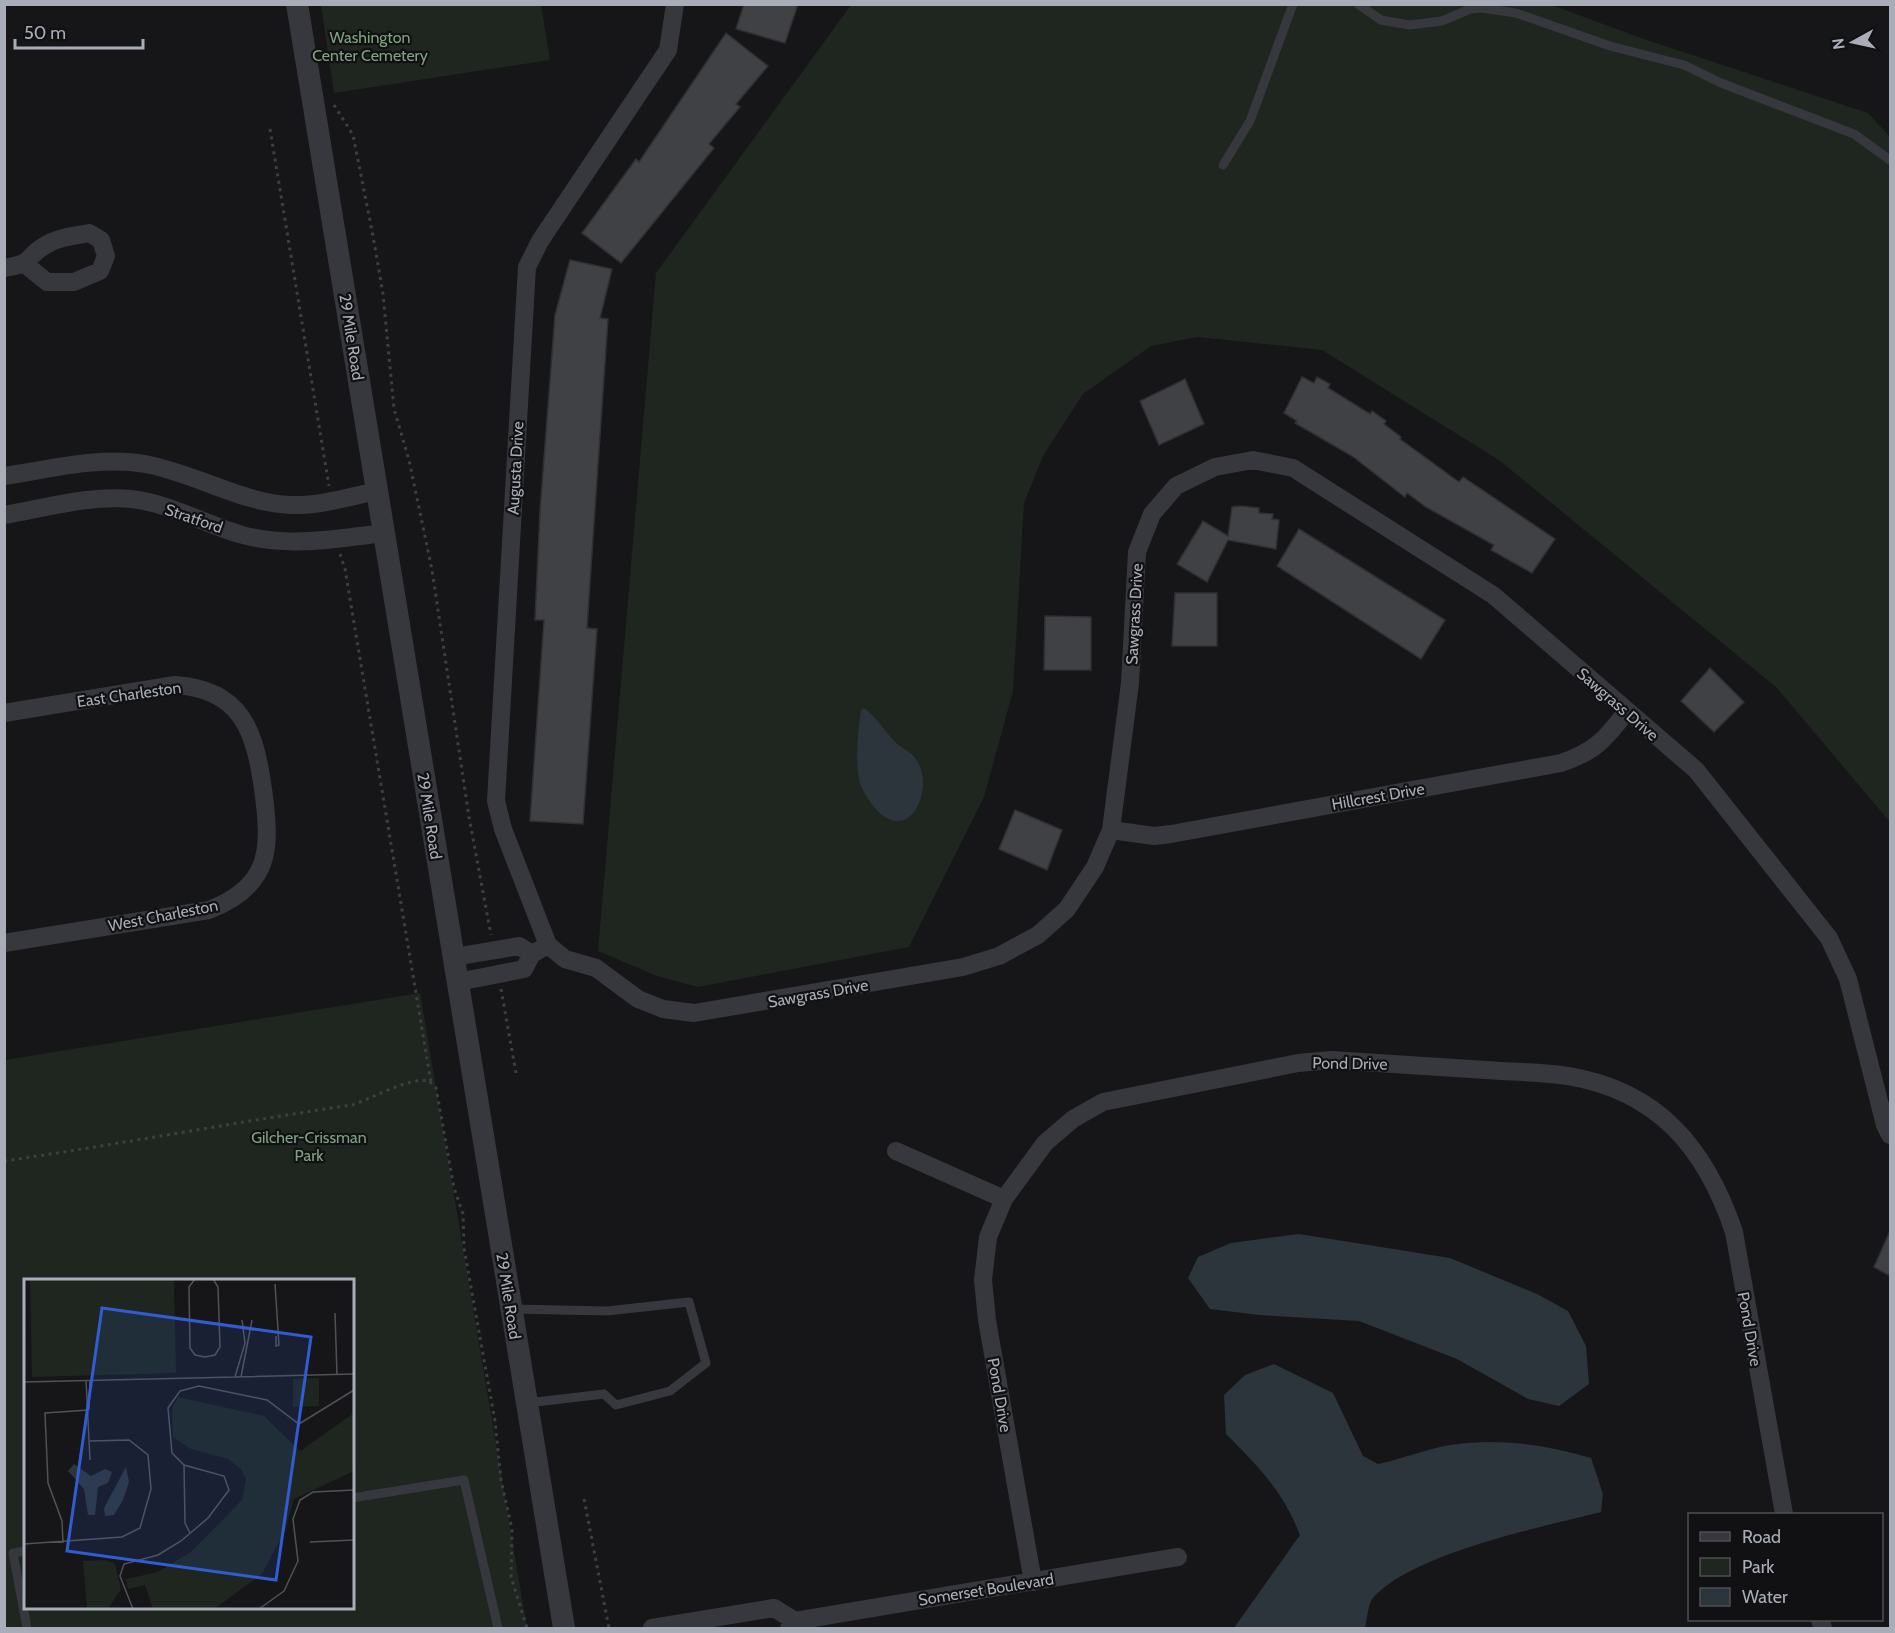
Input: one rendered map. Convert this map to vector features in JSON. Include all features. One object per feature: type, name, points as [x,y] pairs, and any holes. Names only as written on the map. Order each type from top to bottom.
[{"type":"street","name":"29 Mile Road","points":[[297,4],[564,1629]]},
{"type":"street","name":"Augusta Drive","points":[[548,945],[503,829],[496,801],[527,267],[540,241],[668,50],[675,4]]},
{"type":"street","points":[[4,268],[26,265]]},
{"type":"street","name":"Sawgrass Drive","points":[[548,945],[565,959],[596,968],[638,999],[663,1009],[694,1014],[963,967],[999,957],[1038,935],[1067,909],[1095,867],[1111,830],[1131,683],[1137,552],[1152,514],[1176,486],[1215,467],[1253,459],[1293,468],[1493,595],[1696,770],[1829,938],[1848,979],[1885,1125],[1890,1136]]},
{"type":"street","points":[[4,476],[78,464],[119,462],[167,470],[269,502],[291,505],[377,491]]},
{"type":"street","name":"Stratford","points":[[4,515],[91,500],[132,500],[259,538],[316,541],[384,532]]},
{"type":"street","name":"East Charleston","points":[[4,713],[175,686],[193,686],[212,692],[240,715],[255,742],[262,787]]},
{"type":"street","name":"Hillcrest Drive","points":[[1111,830],[1154,836],[1171,834],[1561,763],[1579,757],[1602,743],[1626,712]]},
{"type":"street","name":"West Charleston","points":[[4,943],[209,909],[240,895],[260,869],[266,851],[268,835],[262,787]]},
{"type":"street","points":[[458,982],[524,969],[532,954],[548,945]]},
{"type":"street","points":[[454,957],[519,946],[532,954]]},
{"type":"street","name":"Pond Drive","points":[[1033,1582],[987,1320],[983,1280],[987,1237],[1004,1199],[1045,1143],[1073,1119],[1103,1102],[1298,1063],[1331,1060],[1569,1076],[1608,1088],[1645,1104],[1673,1125],[1700,1157],[1721,1195],[1734,1232],[1784,1513]]},
{"type":"street","points":[[896,1151],[1004,1199]]},
{"type":"street","name":"Somerset Boulevard","points":[[652,1629],[711,1624],[774,1608],[793,1626],[1178,1557]]},
{"type":"lane","points":[[1223,165],[1250,121],[1293,4]]},
{"type":"lane","points":[[1358,4],[1382,20],[1410,25],[1442,21],[1470,9],[1481,8],[1516,13],[1610,46],[1684,65],[1721,83],[1854,134],[1890,160]]},
{"type":"lane","points":[[512,1310],[607,1311],[689,1302],[706,1363],[670,1391],[616,1405],[604,1394],[527,1403]]},
{"type":"lane","points":[[354,1498],[465,1480],[498,1629]]},
{"type":"lane","points":[[4,1546],[13,1553],[27,1629]]},
{"type":"lane","points":[[13,1553],[24,1551]]},
{"type":"path","points":[[333,104],[353,135],[373,236],[384,305],[394,409],[409,460],[432,570],[469,818],[494,950]]},
{"type":"path","points":[[270,129],[331,500]]},
{"type":"path","points":[[338,538],[431,1083]]},
{"type":"path","points":[[498,974],[516,1073]]},
{"type":"path","points":[[4,1161],[112,1146],[174,1132],[352,1105],[414,1080],[431,1083],[436,1088],[454,1188],[463,1214],[464,1248],[495,1421],[503,1491],[512,1529],[511,1577],[527,1629]]},
{"type":"path","points":[[584,1499],[609,1629]]},
{"type":"green space","name":"Washington Center Cemetery","points":[[321,5],[541,5],[550,60],[334,93]]},
{"type":"green space","points":[[851,5],[1552,5],[1638,37],[1868,113],[1890,137],[1890,822],[1776,687],[1499,460],[1322,350],[1197,337],[1151,346],[1083,394],[1044,454],[1024,503],[1013,691],[984,797],[909,947],[698,987],[657,976],[598,951],[656,273]]},
{"type":"green space","name":"Gilcher-Crissman Park","points":[[420,993],[527,1628],[5,1628],[5,1060]]},
{"type":"water","points":[[864,708],[894,741],[914,756],[921,771],[923,784],[921,798],[916,809],[908,818],[899,821],[887,818],[874,807],[860,783],[857,745],[861,710]]},
{"type":"water","points":[[1299,1234],[1450,1258],[1537,1294],[1568,1311],[1586,1346],[1589,1384],[1559,1406],[1528,1399],[1457,1359],[1359,1321],[1259,1315],[1210,1309],[1188,1278],[1198,1257],[1231,1243]]},
{"type":"water","points":[[1274,1364],[1333,1393],[1363,1456],[1378,1464],[1441,1447],[1468,1443],[1503,1442],[1556,1449],[1591,1458],[1603,1494],[1601,1512],[1480,1544],[1417,1568],[1392,1582],[1373,1598],[1365,1628],[1234,1628],[1300,1535],[1278,1492],[1226,1434],[1224,1395],[1245,1375]]},
{"type":"building","points":[[744,4],[798,4],[785,43],[736,29]]},
{"type":"building","points":[[726,33],[768,66],[736,104],[740,107],[709,144],[714,148],[621,263],[582,233],[636,159],[639,162]]},
{"type":"building","points":[[570,260],[612,269],[600,318],[608,319],[587,628],[597,629],[583,824],[530,821],[544,620],[535,620],[540,511],[555,315]]},
{"type":"building","points":[[1302,377],[1314,383],[1317,377],[1330,384],[1328,388],[1370,414],[1372,411],[1386,421],[1384,424],[1401,437],[1400,439],[1459,482],[1463,477],[1555,539],[1532,573],[1491,550],[1494,545],[1426,507],[1407,493],[1405,497],[1352,456],[1295,423],[1297,421],[1284,413]]},
{"type":"building","points":[[1185,379],[1204,424],[1159,445],[1140,401]]},
{"type":"building","points":[[1232,507],[1259,508],[1259,513],[1273,514],[1272,519],[1279,520],[1276,549],[1228,540],[1207,582],[1177,564],[1203,521],[1228,536]]},
{"type":"building","points":[[1299,529],[1445,620],[1421,659],[1277,566]]},
{"type":"building","points":[[1175,593],[1217,593],[1217,646],[1172,646]]},
{"type":"building","points":[[1045,616],[1091,617],[1091,670],[1044,670]]},
{"type":"building","points":[[1710,668],[1744,702],[1714,732],[1681,701]]},
{"type":"building","points":[[1015,810],[1062,830],[1047,870],[999,849]]},
{"type":"building","points":[[1890,1231],[1890,1276],[1874,1267]]}]
